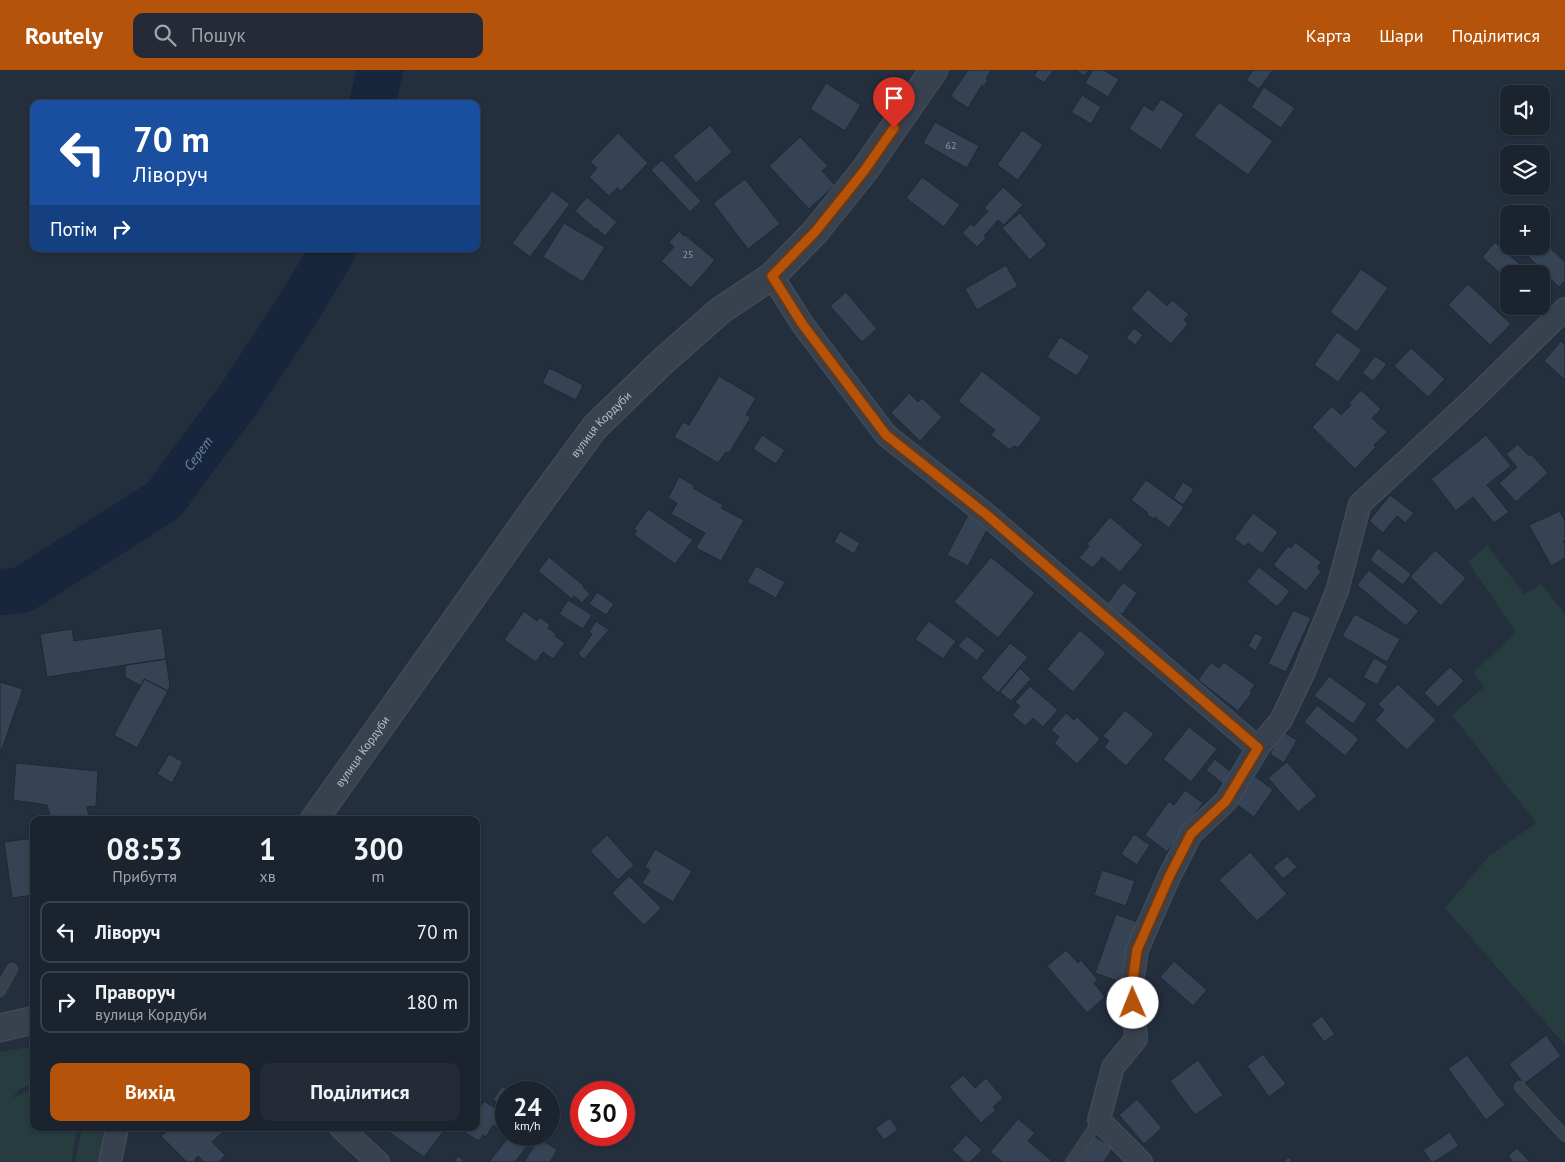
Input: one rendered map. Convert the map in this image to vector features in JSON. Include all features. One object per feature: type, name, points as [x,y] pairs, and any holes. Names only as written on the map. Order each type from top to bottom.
[{"type":"street","name":"вулиця Кордуби","points":[[317,816],[530,515],[595,427],[662,362],[721,310],[772,276],[815,232],[858,178],[934,70]]},
{"type":"street","points":[[772,276],[803,325],[886,435],[988,516],[1258,748]]},
{"type":"street","points":[[1141,1162],[1099,1120],[1113,1067],[1136,1039],[1132,985],[1137,950],[1169,877],[1191,834],[1226,801],[1258,748],[1281,720],[1304,672],[1337,591],[1360,504],[1472,400],[1565,309]]},
{"type":"street","points":[[0,1028],[30,1021]]},
{"type":"street","points":[[110,1162],[116,1131]]},
{"type":"street","points":[[344,1131],[378,1162]]},
{"type":"lane","points":[[0,991],[12,969]]},
{"type":"lane","points":[[1520,1088],[1565,1136]]},
{"type":"lane","points":[[1071,1162],[1099,1120]]},
{"type":"green space","points":[[1487,545],[1524,594],[1541,584],[1565,614],[1565,1045],[1445,908],[1488,857],[1536,823],[1452,715],[1484,687],[1473,673],[1516,632],[1468,562]]},
{"type":"green space","points":[[30,1047],[30,1085],[20,1089],[12,1098],[30,1091],[30,1131],[76,1131],[71,1162],[0,1162],[0,1052]]},
{"type":"green space","points":[[81,1131],[103,1131],[98,1162],[75,1162]]},
{"type":"building","points":[[968,70],[991,70],[986,79],[988,80],[984,86],[982,85],[968,108],[951,97],[953,96],[951,95]]},
{"type":"building","points":[[1038,70],[1054,70],[1044,83],[1034,76]]},
{"type":"building","points":[[1076,70],[1089,70],[1084,76]]},
{"type":"building","points":[[1093,70],[1103,70],[1119,79],[1108,97],[1085,83]]},
{"type":"building","points":[[1253,70],[1273,70],[1259,89],[1246,80]]},
{"type":"building","points":[[826,83],[861,105],[845,131],[810,109]]},
{"type":"building","points":[[1264,87],[1295,108],[1281,128],[1251,107]]},
{"type":"building","points":[[1082,95],[1101,107],[1091,124],[1071,112]]},
{"type":"building","points":[[1161,99],[1184,114],[1161,150],[1129,129],[1144,105],[1153,111]]},
{"type":"building","points":[[1219,102],[1273,141],[1248,175],[1194,136]]},
{"type":"building","points":[[935,122],[979,146],[967,168],[923,143]]},
{"type":"building","points":[[710,125],[732,152],[696,183],[673,156]]},
{"type":"building","points":[[1022,130],[1043,145],[1018,180],[997,165]]},
{"type":"building","points":[[618,133],[648,163],[621,191],[617,188],[609,196],[589,177],[597,168],[590,162]]},
{"type":"building","points":[[800,137],[828,166],[822,171],[835,185],[809,209],[769,166]]},
{"type":"building","points":[[662,160],[701,201],[690,212],[651,170]]},
{"type":"building","points":[[922,177],[960,205],[944,227],[906,198]]},
{"type":"building","points":[[745,179],[780,224],[748,249],[713,203]]},
{"type":"building","points":[[1003,187],[1023,205],[1004,225],[998,220],[984,236],[986,238],[977,247],[962,233],[971,224],[974,226],[988,211],[984,208]]},
{"type":"building","points":[[552,191],[570,204],[530,257],[512,243]]},
{"type":"building","points":[[587,197],[617,222],[605,236],[575,211]]},
{"type":"building","points":[[1020,213],[1047,245],[1030,260],[1002,228]]},
{"type":"building","points":[[564,223],[605,247],[583,282],[543,257]]},
{"type":"building","points":[[679,231],[715,260],[691,288],[661,261],[674,247],[669,242]]},
{"type":"building","points":[[1495,242],[1500,246],[1500,255],[1510,255],[1521,265],[1500,265],[1500,273],[1482,257]]},
{"type":"building","points":[[1550,248],[1565,262],[1565,281],[1559,287],[1550,278],[1550,265],[1537,265],[1527,255],[1550,255]]},
{"type":"building","points":[[1006,265],[1018,286],[977,310],[965,289]]},
{"type":"building","points":[[1361,269],[1388,288],[1357,332],[1330,312]]},
{"type":"building","points":[[1468,284],[1511,324],[1490,345],[1448,305]]},
{"type":"building","points":[[1148,289],[1167,306],[1172,300],[1189,314],[1184,320],[1188,324],[1171,344],[1131,309]]},
{"type":"building","points":[[846,292],[877,329],[862,342],[830,306]]},
{"type":"building","points":[[1134,328],[1143,335],[1135,345],[1126,338]]},
{"type":"building","points":[[1337,332],[1362,350],[1338,382],[1314,365]]},
{"type":"building","points":[[1060,337],[1090,356],[1077,376],[1047,357]]},
{"type":"building","points":[[1561,341],[1565,345],[1565,380],[1544,361]]},
{"type":"building","points":[[1411,348],[1445,379],[1428,397],[1394,366]]},
{"type":"building","points":[[1375,356],[1387,364],[1373,381],[1362,373]]},
{"type":"building","points":[[549,368],[583,385],[576,400],[542,383]]},
{"type":"building","points":[[982,371],[1042,418],[1018,448],[1014,446],[1010,450],[991,435],[995,430],[958,401]]},
{"type":"building","points":[[719,376],[756,398],[746,415],[751,417],[729,453],[726,452],[718,463],[674,437],[683,422],[689,425]]},
{"type":"building","points":[[1361,390],[1381,409],[1372,418],[1387,432],[1355,469],[1312,427],[1332,406],[1341,415],[1351,405],[1349,403]]},
{"type":"building","points":[[909,393],[918,402],[922,398],[942,417],[920,441],[891,413]]},
{"type":"building","points":[[762,435],[785,450],[776,464],[753,449]]},
{"type":"building","points":[[1486,435],[1511,466],[1487,485],[1509,512],[1494,523],[1473,497],[1456,511],[1431,479]]},
{"type":"building","points":[[1518,444],[1529,456],[1531,454],[1548,473],[1516,502],[1499,483],[1517,467],[1506,454]]},
{"type":"building","points":[[679,477],[695,486],[693,488],[723,505],[721,508],[744,520],[721,561],[696,548],[705,533],[671,514],[677,503],[668,498]]},
{"type":"building","points":[[1146,480],[1184,507],[1169,528],[1155,517],[1154,519],[1147,515],[1148,513],[1131,500]]},
{"type":"building","points":[[1183,482],[1194,489],[1183,505],[1173,498]]},
{"type":"building","points":[[1390,495],[1414,513],[1405,523],[1397,516],[1383,533],[1369,521]]},
{"type":"building","points":[[648,509],[693,540],[675,564],[634,535],[637,531],[634,529]]},
{"type":"building","points":[[1560,511],[1565,521],[1565,540],[1563,541],[1565,544],[1565,558],[1551,566],[1529,525]]},
{"type":"building","points":[[969,513],[990,524],[968,566],[947,555]]},
{"type":"building","points":[[1253,513],[1278,532],[1262,554],[1248,543],[1245,547],[1234,539]]},
{"type":"building","points":[[1110,517],[1143,545],[1120,572],[1102,557],[1093,568],[1079,558],[1089,546],[1087,544]]},
{"type":"building","points":[[840,531],[860,543],[854,554],[834,542]]},
{"type":"building","points":[[1295,542],[1321,562],[1317,568],[1321,572],[1306,591],[1273,565],[1288,546],[1291,548]]},
{"type":"building","points":[[1378,548],[1411,574],[1403,585],[1370,560]]},
{"type":"building","points":[[1435,550],[1466,578],[1441,606],[1410,577]]},
{"type":"building","points":[[549,557],[584,586],[590,594],[582,603],[574,596],[572,599],[538,571]]},
{"type":"building","points":[[991,557],[1035,593],[998,638],[954,602]]},
{"type":"building","points":[[756,566],[785,582],[776,598],[747,582]]},
{"type":"building","points":[[1259,567],[1290,591],[1277,607],[1247,582]]},
{"type":"building","points":[[1369,570],[1419,611],[1406,626],[1357,585]]},
{"type":"building","points":[[1123,582],[1137,593],[1122,615],[1107,604]]},
{"type":"building","points":[[597,592],[614,604],[606,615],[589,604]]},
{"type":"building","points":[[568,600],[592,615],[583,629],[559,614]]},
{"type":"building","points":[[1293,610],[1311,618],[1286,672],[1268,664]]},
{"type":"building","points":[[524,611],[537,621],[540,617],[550,625],[548,628],[556,634],[555,636],[565,643],[553,659],[543,652],[536,662],[504,640]]},
{"type":"building","points":[[1355,614],[1400,639],[1387,662],[1342,636]]},
{"type":"building","points":[[596,621],[609,630],[584,659],[578,654],[592,634],[589,632]]},
{"type":"building","points":[[929,621],[956,641],[943,659],[915,639]]},
{"type":"building","points":[[162,628],[166,659],[47,677],[40,634],[72,629],[74,641]]},
{"type":"building","points":[[1080,630],[1106,653],[1073,692],[1047,669]]},
{"type":"building","points":[[1255,633],[1263,637],[1256,651],[1248,646]]},
{"type":"building","points":[[967,636],[985,650],[977,661],[958,646]]},
{"type":"building","points":[[1010,643],[1028,657],[998,693],[981,678]]},
{"type":"building","points":[[1374,658],[1388,666],[1377,685],[1363,677]]},
{"type":"building","points":[[166,659],[170,686],[168,691],[144,679],[141,686],[125,677],[125,665]]},
{"type":"building","points":[[1211,662],[1219,668],[1224,662],[1255,685],[1250,692],[1252,693],[1238,711],[1198,680]]},
{"type":"building","points":[[1450,667],[1464,681],[1438,707],[1424,693]]},
{"type":"building","points":[[1020,668],[1031,679],[1011,701],[1000,692]]},
{"type":"building","points":[[1329,676],[1367,704],[1353,724],[1314,696]]},
{"type":"building","points":[[144,679],[168,691],[137,748],[114,735]]},
{"type":"building","points":[[0,682],[23,689],[1,752],[0,752]]},
{"type":"building","points":[[1398,684],[1436,720],[1407,750],[1375,720],[1384,710],[1378,704]]},
{"type":"building","points":[[1030,686],[1058,710],[1043,727],[1033,718],[1025,726],[1012,715],[1020,706],[1015,702]]},
{"type":"building","points":[[1317,705],[1359,739],[1345,756],[1304,722]]},
{"type":"building","points":[[1125,710],[1154,734],[1126,766],[1104,747],[1109,741],[1103,736]]},
{"type":"building","points":[[1066,713],[1074,720],[1077,717],[1100,739],[1077,764],[1054,743],[1059,737],[1051,730]]},
{"type":"building","points":[[1189,727],[1217,749],[1191,782],[1163,759]]},
{"type":"building","points":[[1283,732],[1297,740],[1284,763],[1270,754]]},
{"type":"building","points":[[169,754],[183,762],[172,783],[157,774]]},
{"type":"building","points":[[1215,759],[1232,773],[1223,784],[1206,770]]},
{"type":"building","points":[[1287,762],[1317,796],[1298,812],[1268,778]]},
{"type":"building","points":[[16,763],[98,771],[96,806],[87,807],[89,816],[50,816],[47,805],[13,800]]},
{"type":"building","points":[[1255,776],[1273,790],[1254,817],[1236,804]]},
{"type":"building","points":[[1185,790],[1203,803],[1167,852],[1145,835],[1169,801],[1174,805]]},
{"type":"building","points":[[1134,834],[1150,845],[1137,865],[1121,854]]},
{"type":"building","points":[[607,835],[634,865],[618,880],[590,851]]},
{"type":"building","points":[[30,839],[30,896],[12,898],[4,842]]},
{"type":"building","points":[[655,849],[692,871],[673,902],[642,883],[650,870],[645,867]]},
{"type":"building","points":[[1250,852],[1287,894],[1257,921],[1219,880]]},
{"type":"building","points":[[1287,856],[1297,867],[1283,879],[1273,867]]},
{"type":"building","points":[[1102,870],[1135,881],[1126,906],[1094,895]]},
{"type":"building","points":[[629,876],[661,908],[644,925],[612,893]]},
{"type":"building","points":[[1116,914],[1143,924],[1123,983],[1095,973]]},
{"type":"building","points":[[1066,950],[1078,963],[1081,960],[1098,980],[1094,983],[1105,997],[1087,1013],[1047,966]]},
{"type":"building","points":[[1174,961],[1207,990],[1193,1006],[1160,977]]},
{"type":"building","points":[[1322,1016],[1335,1034],[1324,1042],[1311,1024]]},
{"type":"building","points":[[1546,1035],[1561,1056],[1524,1084],[1509,1064]]},
{"type":"building","points":[[1263,1054],[1286,1084],[1269,1097],[1247,1066]]},
{"type":"building","points":[[1467,1055],[1505,1105],[1486,1120],[1448,1069]]},
{"type":"building","points":[[1198,1060],[1223,1095],[1195,1115],[1170,1081]]},
{"type":"building","points":[[963,1075],[975,1088],[986,1078],[1003,1098],[993,1107],[996,1110],[981,1123],[949,1087]]},
{"type":"building","points":[[1137,1099],[1162,1128],[1144,1144],[1119,1115]]},
{"type":"building","points":[[484,1101],[495,1108],[495,1126],[493,1125],[486,1137],[483,1135],[479,1141],[464,1132],[480,1131],[480,1107]]},
{"type":"building","points":[[890,1118],[898,1130],[884,1140],[875,1128]]},
{"type":"building","points":[[1018,1119],[1035,1133],[1028,1141],[1051,1162],[1002,1162],[990,1152]]},
{"type":"building","points":[[167,1131],[222,1131],[212,1142],[225,1155],[219,1162],[204,1162],[198,1156],[193,1162],[187,1162],[161,1136]]},
{"type":"building","points":[[387,1131],[444,1131],[424,1157]]},
{"type":"building","points":[[1450,1132],[1459,1146],[1431,1162],[1423,1150]]},
{"type":"building","points":[[966,1135],[982,1150],[970,1162],[965,1162],[952,1150]]},
{"type":"building","points":[[1093,1135],[1113,1148],[1104,1162],[1076,1162]]},
{"type":"building","points":[[501,1146],[527,1146],[515,1162],[489,1162]]},
{"type":"building","points":[[534,1146],[551,1146],[557,1150],[550,1162],[524,1162]]},
{"type":"building","points":[[1517,1148],[1530,1162],[1513,1162],[1508,1156]]},
{"type":"building","points":[[458,1156],[465,1162],[454,1162]]},
{"type":"building","points":[[1289,1157],[1293,1162],[1282,1162]]},
{"type":"waterway","name":"Серет","points":[[373,100],[380,70]]},
{"type":"waterway","name":"Серет","points":[[0,592],[22,590],[164,500],[242,394],[296,312],[332,252]]},
{"type":"route","points":[[894,128],[864,171],[815,232],[772,276],[803,325],[886,435],[988,516],[1132,642],[1258,748],[1226,801],[1191,834],[1169,877],[1137,950],[1132,985],[1133,1003]]}]
